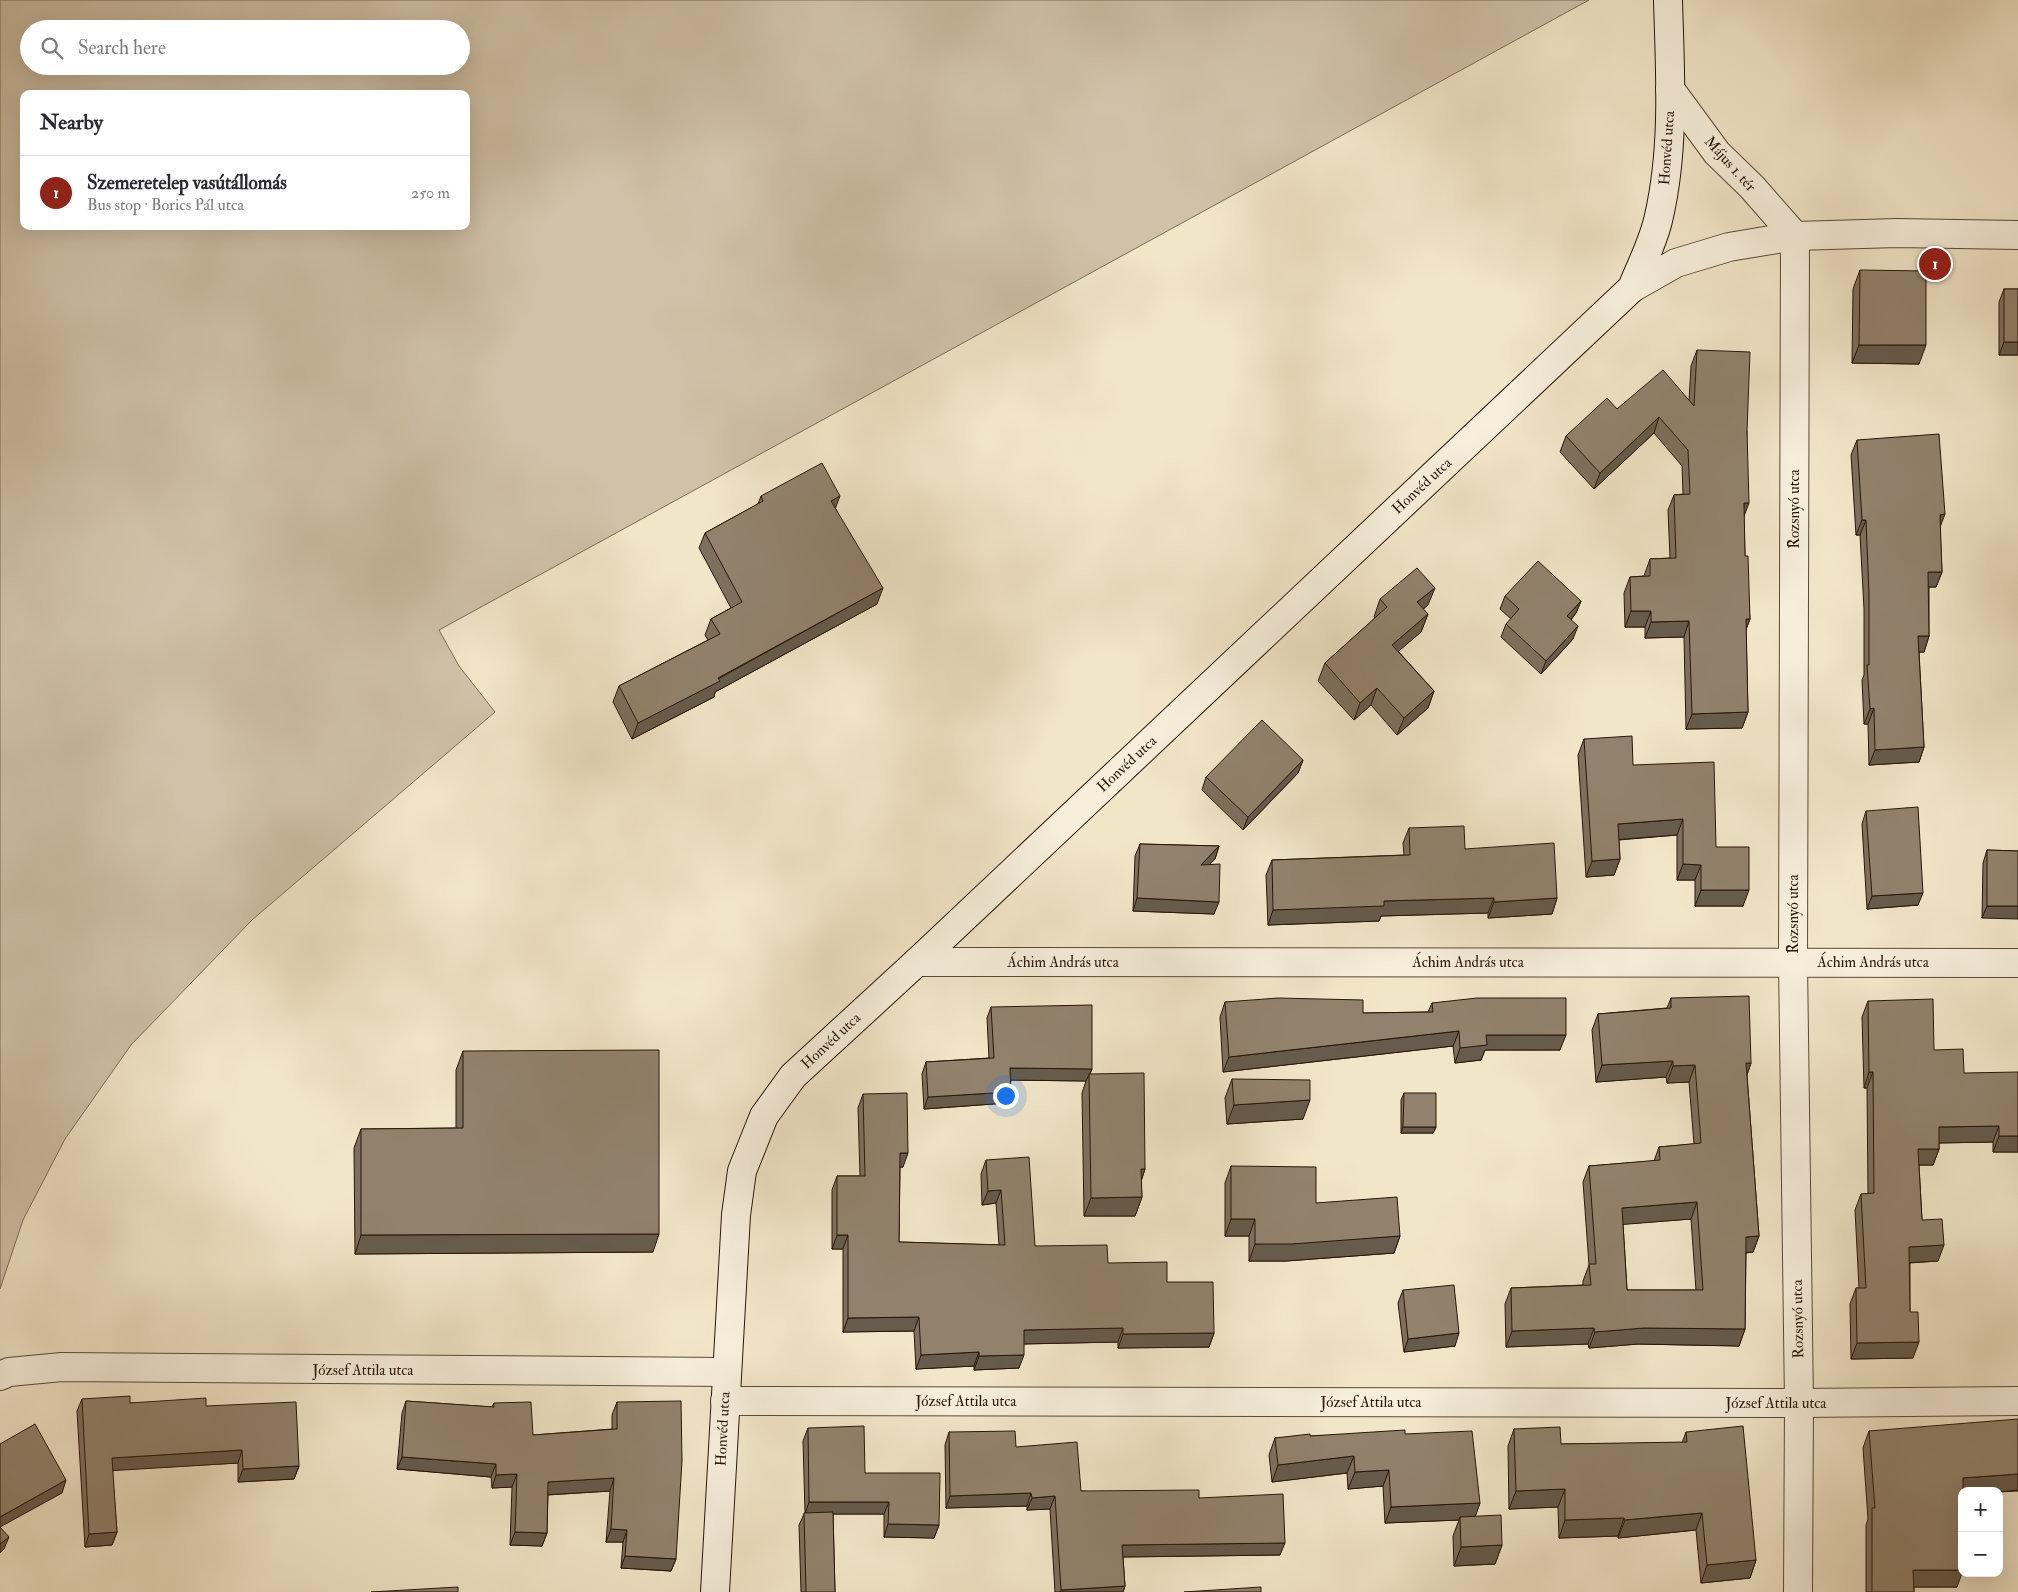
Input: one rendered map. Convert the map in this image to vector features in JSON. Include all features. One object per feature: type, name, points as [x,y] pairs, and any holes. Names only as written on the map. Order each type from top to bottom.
[{"type":"street","name":"Honvéd utca","points":[[715,1592],[736,1215],[742,1172],[764,1116],[793,1076],[917,962],[1632,288],[1658,219],[1668,167],[1670,89],[1668,0]]},
{"type":"street","name":"Május 1. tér","points":[[1670,89],[1717,154],[1752,187],[1795,236]]},
{"type":"street","points":[[1632,288],[1676,263],[1729,247],[1795,236],[1897,233],[2018,235]]},
{"type":"street","name":"Rozsnyó utca","points":[[1795,236],[1793,962],[1799,1403],[1798,1592]]},
{"type":"street","name":"Áchim András utca","points":[[917,962],[2018,963]]},
{"type":"street","name":"József Attila utca","points":[[0,1376],[9,1372],[62,1367],[726,1372]]},
{"type":"street","name":"József Attila utca","points":[[725,1401],[1799,1403],[2018,1401]]},
{"type":"shaded area","points":[[0,0],[1589,0],[439,630],[459,666],[495,712],[252,920],[131,1045],[65,1139],[23,1220],[0,1289]]},
{"type":"building","points":[[1860,270],[1926,271],[1926,345],[1859,345]]},
{"type":"building","points":[[2004,289],[2018,289],[2018,342],[2004,342]]},
{"type":"building","points":[[1697,350],[1750,352],[1747,431],[1749,503],[1744,503],[1745,556],[1748,556],[1750,619],[1746,619],[1748,712],[1692,714],[1689,621],[1651,622],[1651,611],[1631,611],[1630,577],[1650,576],[1650,559],[1676,558],[1674,495],[1690,494],[1688,450],[1659,417],[1600,473],[1566,436],[1607,398],[1617,409],[1663,370],[1694,406]]},
{"type":"building","points":[[1939,434],[1945,514],[1940,515],[1942,572],[1928,572],[1929,636],[1918,636],[1924,747],[1875,750],[1874,708],[1870,709],[1867,665],[1869,665],[1869,594],[1866,520],[1862,520],[1857,440]]},
{"type":"building","points":[[822,463],[840,496],[831,501],[883,588],[718,678],[720,681],[638,723],[619,686],[720,634],[711,619],[742,602],[705,533],[763,501],[761,496]]},
{"type":"building","points":[[1538,561],[1581,601],[1567,616],[1578,626],[1546,661],[1506,624],[1519,609],[1505,596]]},
{"type":"building","points":[[1417,568],[1435,588],[1417,602],[1428,614],[1392,645],[1434,691],[1404,718],[1377,688],[1360,703],[1325,663],[1387,607],[1380,599]]},
{"type":"building","points":[[1262,720],[1303,760],[1248,817],[1206,777]]},
{"type":"building","points":[[1632,736],[1633,765],[1714,762],[1716,847],[1749,847],[1749,890],[1701,890],[1701,865],[1683,864],[1683,819],[1618,824],[1620,859],[1592,861],[1584,739]]},
{"type":"building","points":[[1918,807],[1923,893],[1872,896],[1866,811]]},
{"type":"building","points":[[1464,826],[1465,849],[1554,843],[1557,898],[1494,902],[1494,898],[1384,901],[1384,906],[1273,910],[1272,860],[1410,855],[1409,828]]},
{"type":"building","points":[[1140,844],[1219,846],[1201,865],[1220,864],[1219,902],[1137,898]]},
{"type":"building","points":[[1987,850],[2018,851],[2018,906],[1987,906]]},
{"type":"building","points":[[1749,996],[1751,1063],[1746,1063],[1759,1236],[1746,1237],[1745,1329],[1644,1328],[1595,1332],[1594,1328],[1512,1331],[1511,1288],[1591,1285],[1589,1264],[1596,1264],[1589,1166],[1660,1160],[1659,1147],[1701,1143],[1695,1065],[1673,1066],[1673,1061],[1602,1065],[1598,1014],[1671,1008],[1671,998]],"holes":[[[1697,1202],[1703,1290],[1627,1290],[1622,1208]]]},
{"type":"building","points":[[1278,998],[1363,1000],[1363,1013],[1433,1012],[1432,1003],[1477,998],[1566,998],[1566,1035],[1486,1035],[1487,1045],[1460,1048],[1459,1031],[1229,1057],[1225,1002]]},
{"type":"building","points":[[1933,999],[1934,1050],[1963,1049],[1964,1073],[2018,1072],[2018,1136],[1999,1136],[1999,1126],[1939,1127],[1939,1149],[1918,1149],[1922,1220],[1942,1219],[1944,1245],[1909,1247],[1910,1312],[1918,1312],[1919,1342],[1857,1343],[1856,1288],[1866,1288],[1861,1194],[1874,1193],[1873,1072],[1869,1072],[1868,1001]]},
{"type":"building","points":[[1092,1005],[1092,1069],[1010,1068],[1011,1092],[928,1097],[926,1062],[994,1058],[991,1007]]},
{"type":"building","points":[[659,1050],[659,1234],[361,1235],[361,1129],[463,1128],[463,1051]]},
{"type":"building","points":[[1144,1073],[1145,1169],[1141,1169],[1142,1197],[1091,1198],[1089,1074]]},
{"type":"building","points":[[1232,1079],[1310,1080],[1310,1100],[1234,1105]]},
{"type":"building","points":[[907,1093],[908,1153],[900,1153],[899,1242],[1005,1245],[1001,1190],[988,1191],[986,1160],[1029,1157],[1035,1246],[1107,1245],[1108,1263],[1167,1262],[1167,1282],[1213,1282],[1214,1333],[1123,1334],[1123,1328],[1024,1330],[1024,1355],[979,1356],[979,1352],[921,1355],[919,1317],[848,1318],[848,1235],[837,1235],[837,1176],[865,1176],[863,1094]]},
{"type":"building","points":[[1404,1093],[1436,1093],[1436,1127],[1403,1127]]},
{"type":"building","points":[[1231,1166],[1316,1167],[1316,1203],[1397,1197],[1400,1236],[1292,1244],[1255,1244],[1255,1219],[1231,1219]]},
{"type":"building","points":[[1454,1285],[1459,1333],[1408,1339],[1403,1290]]},
{"type":"building","points":[[130,1396],[130,1403],[206,1398],[206,1406],[296,1402],[299,1466],[243,1469],[242,1450],[112,1458],[117,1532],[89,1534],[82,1399]]},
{"type":"building","points":[[406,1401],[494,1407],[494,1403],[531,1402],[533,1435],[617,1429],[617,1402],[681,1401],[682,1461],[676,1559],[625,1556],[627,1530],[611,1529],[614,1478],[548,1482],[547,1533],[515,1532],[517,1474],[496,1475],[496,1464],[402,1457]]},
{"type":"building","points":[[2018,1419],[2018,1474],[1963,1478],[1963,1487],[1958,1487],[1958,1570],[1913,1570],[1914,1592],[1872,1592],[1872,1508],[1875,1508],[1869,1431]]},
{"type":"building","points":[[35,1424],[66,1480],[0,1517],[0,1444]]},
{"type":"building","points":[[864,1426],[865,1473],[940,1473],[939,1525],[888,1524],[889,1502],[809,1502],[808,1428]]},
{"type":"building","points":[[1743,1426],[1756,1560],[1707,1565],[1702,1513],[1625,1520],[1624,1518],[1565,1520],[1565,1489],[1516,1491],[1514,1429],[1560,1427],[1561,1444],[1687,1442],[1686,1432]]},
{"type":"building","points":[[1405,1430],[1405,1434],[1472,1431],[1480,1503],[1391,1507],[1389,1470],[1355,1472],[1354,1456],[1278,1465],[1275,1438],[1310,1434],[1310,1436]]},
{"type":"building","points":[[1015,1431],[1016,1447],[1077,1442],[1081,1491],[1199,1490],[1199,1498],[1283,1494],[1285,1543],[1122,1545],[1125,1586],[1061,1590],[1055,1496],[1032,1498],[1031,1493],[950,1496],[949,1432]]},
{"type":"building","points":[[833,1512],[835,1592],[806,1592],[804,1513]]},
{"type":"building","points":[[1501,1515],[1502,1545],[1461,1547],[1460,1517]]},
{"type":"building","points":[[0,1527],[9,1537],[0,1544]]},
{"type":"building","points":[[458,1587],[458,1592],[371,1592]]},
{"type":"building","points":[[1261,1587],[1261,1592],[1184,1592]]},
{"type":"place","name":"Szemeretelep vasútállomás","points":[[1935,264]]}]
